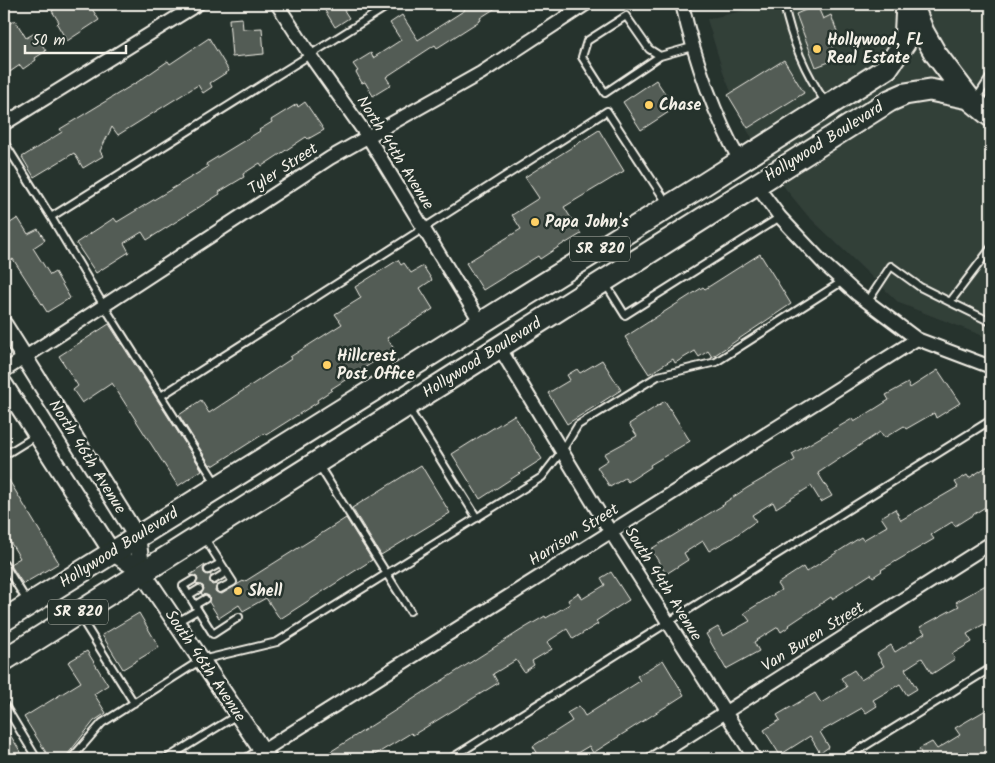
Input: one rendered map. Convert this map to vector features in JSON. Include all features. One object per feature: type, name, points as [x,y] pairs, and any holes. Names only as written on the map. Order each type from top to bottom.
[{"type":"highway","name":"Hollywood Boulevard","points":[[4,620],[887,68],[905,42],[907,4]]},
{"type":"highway","name":"Hollywood Boulevard","points":[[912,4],[923,32],[936,53],[972,100],[991,116]]},
{"type":"highway","name":"Hollywood Boulevard","points":[[4,660],[889,100],[904,94],[930,90],[972,100]]},
{"type":"highway","points":[[756,185],[754,181],[764,159],[822,124],[828,106]]},
{"type":"highway","points":[[671,239],[681,215],[732,182],[740,173],[740,161]]},
{"type":"highway","points":[[499,347],[499,340],[503,330],[510,321],[581,277],[588,256]]},
{"type":"highway","points":[[370,429],[395,397],[475,346],[482,337],[484,328],[481,323]]},
{"type":"street","points":[[4,124],[198,4]]},
{"type":"street","name":"North 44th Avenue","points":[[277,4],[310,55],[368,137],[481,323]]},
{"type":"street","name":"Tyler Street","points":[[4,371],[330,158],[481,73],[586,4]]},
{"type":"street","points":[[682,4],[692,47],[723,130],[740,161]]},
{"type":"street","points":[[756,185],[780,217],[825,265],[917,339],[991,366]]},
{"type":"street","name":"North 46th Avenue","points":[[4,325],[137,537],[142,572]]},
{"type":"street","name":"Harrison Street","points":[[260,757],[610,531],[917,339]]},
{"type":"street","name":"South 44th Avenue","points":[[499,347],[610,531],[755,759]]},
{"type":"street","name":"North 46th Avenue","points":[[4,384],[112,552],[142,572]]},
{"type":"street","name":"Van Buren Street","points":[[652,759],[991,543]]},
{"type":"street","name":"South 46th Avenue","points":[[142,572],[238,714],[260,757]]},
{"type":"lane","points":[[51,217],[391,4]]},
{"type":"lane","points":[[784,4],[800,57],[828,106]]},
{"type":"lane","points":[[660,56],[649,49],[626,16],[587,41],[582,57],[605,93],[660,56],[692,47]]},
{"type":"lane","points":[[972,100],[991,76]]},
{"type":"lane","points":[[161,396],[607,111],[669,206]]},
{"type":"lane","points":[[4,142],[104,306],[218,486]]},
{"type":"lane","points":[[604,281],[625,315],[780,217]]},
{"type":"lane","points":[[950,302],[991,248]]},
{"type":"lane","points":[[868,301],[891,266],[920,287],[991,322]]},
{"type":"lane","points":[[71,759],[102,724],[201,660],[277,642],[542,477],[578,426],[658,376],[716,362],[843,281]]},
{"type":"lane","points":[[407,405],[477,518]]},
{"type":"lane","points":[[450,759],[991,420]]},
{"type":"lane","points":[[8,453],[37,435]]},
{"type":"lane","points":[[317,462],[410,611]]},
{"type":"lane","points":[[203,534],[233,582],[220,589]]},
{"type":"lane","points":[[208,570],[221,562]]},
{"type":"lane","points":[[4,564],[29,604]]},
{"type":"lane","points":[[214,580],[227,572]]},
{"type":"lane","points":[[193,580],[183,586],[213,634],[239,617]]},
{"type":"lane","points":[[189,595],[199,589]]},
{"type":"lane","points":[[176,623],[204,599]]},
{"type":"lane","points":[[77,613],[134,703]]},
{"type":"lane","points":[[844,759],[991,668]]},
{"type":"lane","points":[[4,704],[37,759]]},
{"type":"lane","points":[[166,759],[238,714]]},
{"type":"shaded area","points":[[774,4],[991,4],[991,339],[899,303],[807,215],[785,188],[747,130],[724,75],[707,19]]},
{"type":"building","points":[[63,4],[89,4],[99,20],[67,41],[52,11]]},
{"type":"building","points":[[321,4],[340,4],[349,18],[335,27]]},
{"type":"building","points":[[461,4],[502,4],[437,48],[435,45],[386,77],[391,85],[373,96],[365,82],[362,83],[356,72],[358,71],[353,64],[371,53],[373,58],[401,40],[390,23],[402,15],[418,40],[465,10]]},
{"type":"building","points":[[817,5],[823,19],[831,15],[840,40],[831,43],[837,59],[816,67],[796,14]]},
{"type":"building","points":[[242,18],[243,29],[262,28],[264,54],[232,57],[229,19]]},
{"type":"building","points":[[15,20],[26,38],[35,33],[46,51],[23,69],[20,65],[4,76],[4,27]]},
{"type":"building","points":[[209,38],[229,71],[210,83],[212,87],[203,93],[198,85],[118,135],[112,127],[100,151],[103,156],[83,168],[74,153],[34,177],[22,157],[62,132],[60,129],[168,61],[170,64]]},
{"type":"building","points":[[784,60],[804,93],[748,128],[728,95]]},
{"type":"building","name":"Chase","points":[[656,80],[675,108],[641,130],[623,102]]},
{"type":"building","points":[[305,102],[324,130],[308,139],[306,137],[262,166],[260,163],[243,174],[244,177],[219,192],[220,194],[147,240],[142,232],[124,243],[129,252],[96,273],[76,243],[114,218],[117,222],[208,167],[206,164],[260,131],[272,122],[271,120],[297,104],[298,107]]},
{"type":"building","points":[[599,130],[624,171],[564,207],[581,234],[540,259],[538,256],[483,290],[466,263],[521,229],[512,215],[539,198],[525,177]]},
{"type":"building","points":[[18,218],[28,234],[38,229],[45,240],[33,248],[50,275],[55,272],[70,298],[47,312],[13,259],[4,265],[4,227]]},
{"type":"building","points":[[760,254],[791,304],[712,357],[708,351],[699,357],[695,351],[675,363],[673,359],[649,374],[625,337],[703,287],[705,289]]},
{"type":"building","points":[[398,260],[401,265],[404,263],[411,273],[423,266],[432,280],[420,288],[433,309],[387,338],[394,349],[331,389],[317,400],[318,402],[266,435],[265,433],[213,466],[212,464],[210,465],[179,415],[201,400],[209,413],[342,324],[335,314],[361,298],[355,287]]},
{"type":"building","points":[[109,324],[202,470],[178,486],[112,383],[82,403],[73,390],[78,386],[59,356]]},
{"type":"building","points":[[602,360],[621,390],[567,424],[548,393],[570,380],[567,375],[577,369],[580,373]]},
{"type":"building","points":[[938,370],[960,403],[936,418],[934,413],[906,429],[904,426],[884,438],[880,432],[818,473],[832,496],[821,502],[811,486],[776,508],[773,502],[752,515],[756,521],[732,538],[709,551],[703,541],[684,553],[688,560],[666,574],[651,549],[795,460],[792,454],[852,419],[854,422],[889,400],[886,395],[908,383],[910,388]]},
{"type":"building","points":[[665,401],[690,441],[650,465],[651,467],[628,482],[625,478],[610,487],[597,467],[608,460],[604,454],[637,436],[629,424]]},
{"type":"building","points":[[514,415],[542,459],[480,499],[452,454]]},
{"type":"building","points":[[991,464],[991,502],[987,506],[955,526],[952,522],[931,535],[934,539],[881,570],[873,577],[871,574],[832,599],[831,597],[781,632],[778,627],[754,642],[759,651],[726,669],[706,634],[718,627],[723,636],[750,621],[744,613],[781,590],[777,584],[803,567],[806,572],[861,537],[863,540],[887,526],[881,517],[895,509],[901,520],[958,487],[955,482],[967,475],[969,478]]},
{"type":"building","points":[[421,465],[450,513],[381,555],[352,508]]},
{"type":"building","points":[[4,472],[59,563],[23,584],[10,564],[20,558],[4,532]]},
{"type":"building","points":[[346,518],[372,560],[280,619],[266,598],[243,611],[239,605],[219,618],[209,602],[209,596],[201,594],[204,589],[203,586],[196,584],[197,577],[190,575],[205,565],[204,573],[207,575],[211,574],[210,582],[212,585],[217,584],[215,591],[222,594]]},
{"type":"building","points":[[611,572],[629,600],[596,621],[598,624],[573,639],[567,629],[547,642],[552,649],[532,661],[534,665],[524,672],[516,660],[493,674],[498,683],[413,735],[411,733],[368,759],[319,759],[523,629],[570,604],[568,600],[578,593],[582,599],[605,585],[601,578]]},
{"type":"building","points":[[991,582],[991,620],[967,634],[972,642],[952,654],[955,659],[932,674],[922,658],[905,669],[917,689],[907,695],[900,684],[873,700],[877,706],[866,713],[862,708],[820,732],[829,747],[820,753],[810,736],[780,755],[764,730],[780,720],[777,715],[815,693],[821,703],[847,687],[841,678],[854,670],[861,680],[884,666],[877,654],[891,645],[895,652],[925,633],[920,627],[959,606],[956,602]]},
{"type":"building","points":[[139,613],[159,647],[123,669],[102,635]]},
{"type":"building","points":[[87,651],[108,685],[94,694],[106,713],[94,721],[64,759],[50,759],[24,717],[81,682],[68,662]]},
{"type":"building","points":[[663,660],[684,695],[593,753],[589,746],[567,759],[541,759],[533,746],[572,721],[567,713],[579,706],[585,716],[640,681],[637,676]]},
{"type":"building","points":[[991,707],[991,750],[977,759],[920,759],[923,757],[919,749],[932,742],[937,749],[960,735],[955,728]]},
{"type":"building","points":[[4,725],[25,759],[4,759]]},
{"type":"place","name":"Hollywood, FL Real Estate","points":[[817,49]]},
{"type":"place","name":"Chase","points":[[649,105]]},
{"type":"place","name":"Papa John's","points":[[535,222]]},
{"type":"place","name":"Hillcrest Post Office","points":[[327,365]]},
{"type":"place","name":"Shell","points":[[238,591]]}]
